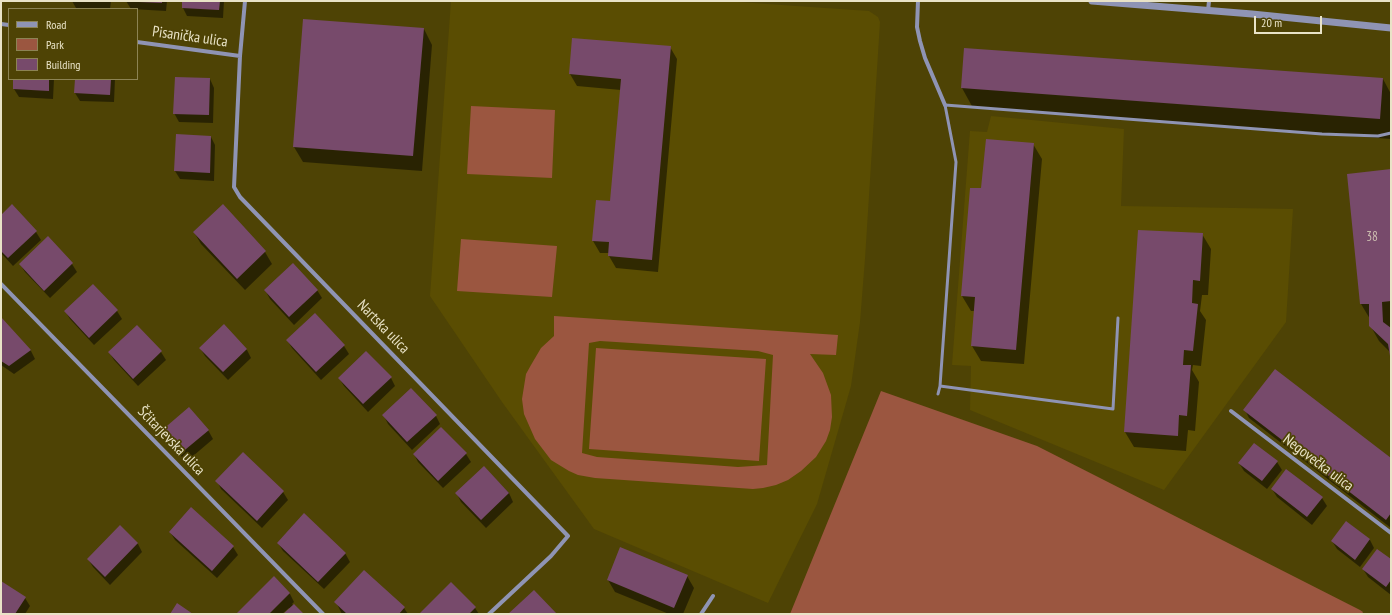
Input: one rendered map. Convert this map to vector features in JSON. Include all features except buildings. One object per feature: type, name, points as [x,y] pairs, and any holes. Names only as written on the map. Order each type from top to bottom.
[{"type":"street","name":"Nartska ulica","points":[[245,1],[240,56],[234,186],[240,197],[568,536],[552,556],[489,614]]},
{"type":"street","points":[[918,1],[917,27],[920,41],[925,58],[945,105]]},
{"type":"street","points":[[1092,1],[1391,28]]},
{"type":"street","points":[[1208,11],[1210,1]]},
{"type":"street","name":"Pisanička ulica","points":[[138,42],[240,56]]},
{"type":"street","name":"Ščitarjevska ulica","points":[[1,285],[323,614]]},
{"type":"street","name":"Negovečka ulica","points":[[1231,411],[1391,533]]},
{"type":"street","points":[[701,614],[713,596]]},
{"type":"lane","points":[[938,394],[940,386],[956,162],[945,105],[1322,134],[1378,136],[1391,133]]},
{"type":"lane","points":[[940,386],[1113,409],[1118,318]]},
{"type":"shaded area","points":[[451,1],[724,1],[869,11],[878,17],[880,22],[865,259],[860,322],[851,386],[817,504],[768,603],[594,529],[502,402],[430,296]]},
{"type":"shaded area","points":[[991,116],[1124,129],[1121,206],[1293,209],[1286,322],[1164,490],[970,410],[971,366],[952,365],[970,131],[987,132]]},
{"type":"green space","points":[[471,106],[555,110],[552,178],[467,174]]},
{"type":"green space","points":[[461,239],[557,246],[552,297],[457,291]]},
{"type":"green space","points":[[554,316],[838,335],[836,355],[810,354],[823,373],[831,395],[832,417],[830,430],[826,441],[816,457],[801,471],[788,480],[763,488],[753,489],[595,478],[578,475],[551,460],[535,439],[524,414],[522,399],[526,374],[541,348],[554,336]],"holes":[[[600,341],[758,351],[773,355],[767,465],[738,467],[597,457],[582,453],[589,343]]]},
{"type":"green space","points":[[596,348],[766,359],[759,461],[589,449]]},
{"type":"green space","points":[[881,391],[1037,446],[1363,612],[1362,614],[790,614]]}]
